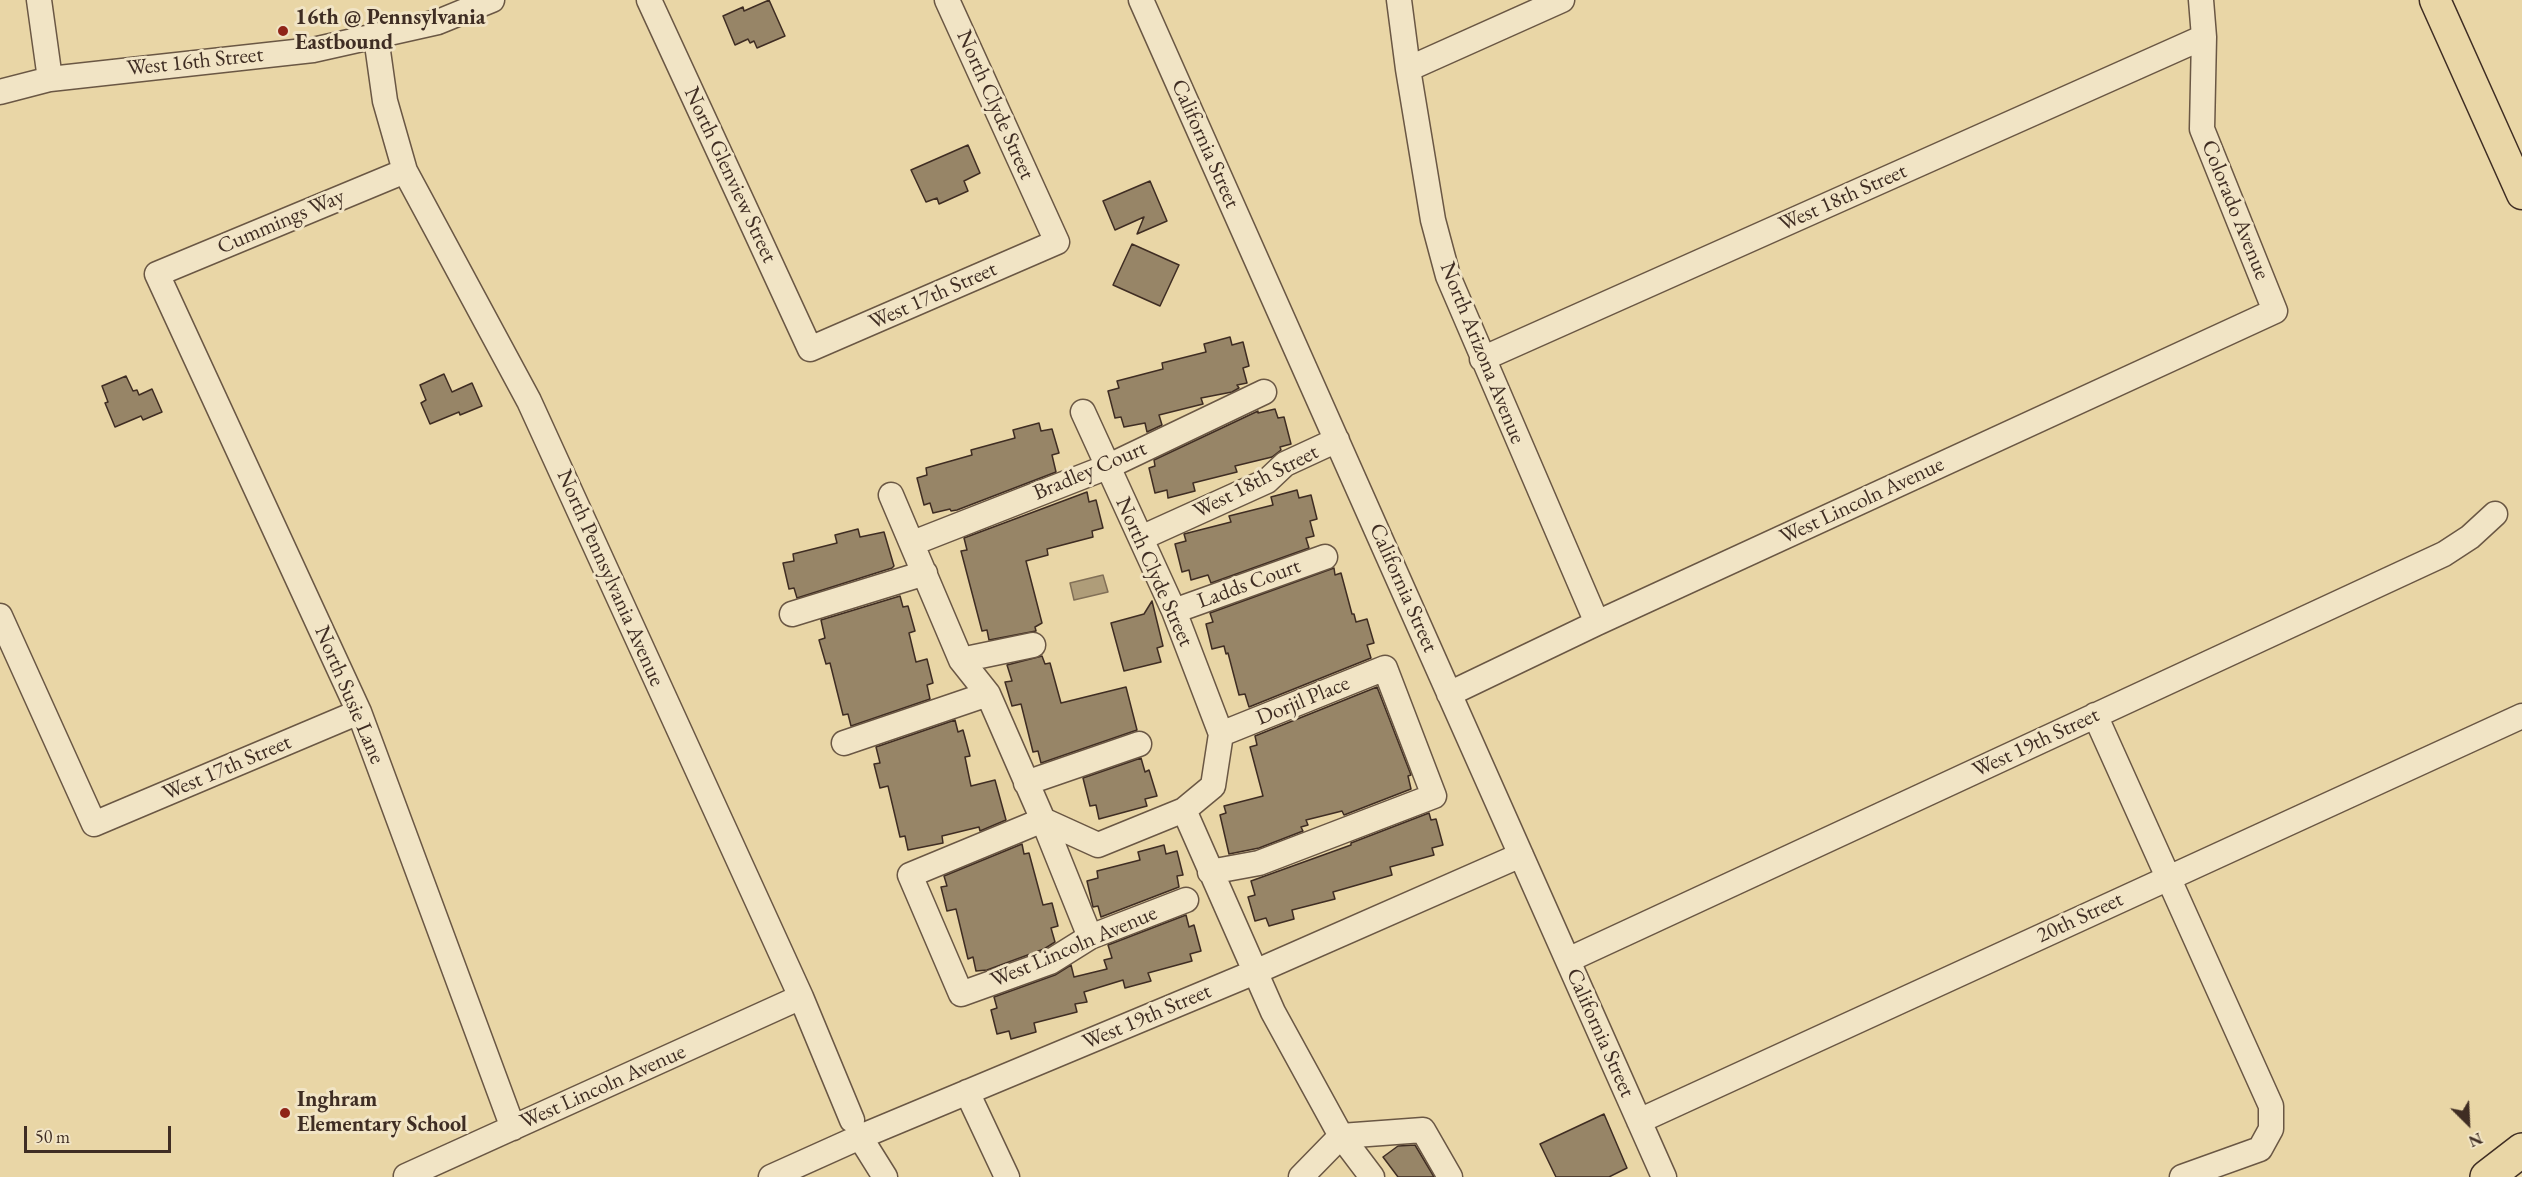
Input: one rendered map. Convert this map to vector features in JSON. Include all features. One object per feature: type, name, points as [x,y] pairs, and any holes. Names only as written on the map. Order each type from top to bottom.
[{"type":"highway","points":[[2487,1177],[2522,1150]]},
{"type":"main road","points":[[2435,0],[2522,194]]},
{"type":"street","points":[[39,0],[50,79]]},
{"type":"street","name":"West 16th Street","points":[[0,92],[50,79],[313,50],[438,22],[492,0]]},
{"type":"street","name":"North Glenview Street","points":[[650,0],[810,349]]},
{"type":"street","name":"North Clyde Street","points":[[947,0],[1057,242]]},
{"type":"street","name":"California Street","points":[[1141,0],[1664,1177]]},
{"type":"street","name":"North Arizona Avenue","points":[[1399,0],[1433,220],[1448,276],[1597,623]]},
{"type":"street","points":[[1408,69],[1562,0]]},
{"type":"street","name":"Colorado Avenue","points":[[2201,0],[2204,37],[2202,129],[2275,311]]},
{"type":"street","name":"North Pennsylvania Avenue","points":[[376,37],[385,101],[405,171],[529,401],[801,998],[856,1129],[885,1177]]},
{"type":"street","name":"West 18th Street","points":[[1482,359],[2204,37]]},
{"type":"street","name":"Cummings Way","points":[[157,274],[405,171]]},
{"type":"street","name":"West 17th Street","points":[[810,349],[1057,242]]},
{"type":"street","name":"North Susie Lane","points":[[157,274],[359,712],[513,1128]]},
{"type":"street","name":"West Lincoln Avenue","points":[[1449,694],[1597,623],[2275,311]]},
{"type":"street","name":"Bradley Court","points":[[913,543],[1107,467],[1264,392]]},
{"type":"street","name":"North Clyde Street","points":[[1083,412],[1174,611],[1221,734]]},
{"type":"street","name":"West 18th Street","points":[[1141,538],[1267,481],[1285,464],[1337,440]]},
{"type":"street","points":[[891,495],[961,660],[988,694],[1043,820],[1090,937]]},
{"type":"street","name":"West 19th Street","points":[[1568,960],[2444,554],[2470,537],[2495,514]]},
{"type":"street","name":"Ladds Court","points":[[1174,611],[1325,557]]},
{"type":"street","points":[[792,614],[925,573]]},
{"type":"street","name":"West 17th Street","points":[[3,631],[94,824],[359,712]]},
{"type":"street","points":[[961,660],[1033,645]]},
{"type":"street","name":"Dorjil Place","points":[[1210,872],[1259,863],[1434,796],[1385,668],[1221,734]]},
{"type":"street","points":[[844,743],[988,694]]},
{"type":"street","points":[[2095,716],[2271,1106],[2271,1129],[2260,1149],[2182,1177]]},
{"type":"street","name":"20th Street","points":[[1639,1121],[2522,716]]},
{"type":"street","points":[[1043,820],[1098,845],[1184,810],[1214,786],[1221,734]]},
{"type":"street","points":[[1026,783],[1139,744]]},
{"type":"street","points":[[1184,810],[1273,1012],[1341,1136],[1372,1177]]},
{"type":"street","name":"West Lincoln Avenue","points":[[1043,820],[910,875],[961,994],[1050,962],[1090,937],[1186,900]]},
{"type":"street","name":"West 19th Street","points":[[771,1177],[856,1129],[968,1092],[1255,972],[1521,855]]},
{"type":"street","name":"West Lincoln Avenue","points":[[406,1176],[801,998]]},
{"type":"street","points":[[968,1092],[1006,1177]]},
{"type":"street","points":[[1301,1177],[1341,1136],[1423,1130],[1450,1177]]},
{"type":"shaded area","points":[[1103,575],[1108,592],[1074,600],[1070,583]]},
{"type":"building","points":[[769,0],[785,36],[757,48],[754,41],[750,43],[748,39],[735,45],[723,16],[743,7],[744,11]]},
{"type":"building","points":[[968,145],[980,173],[964,181],[968,191],[939,204],[937,198],[926,202],[911,170]]},
{"type":"building","points":[[1150,181],[1167,221],[1137,234],[1144,217],[1115,230],[1103,201]]},
{"type":"building","points":[[1132,244],[1179,265],[1160,306],[1113,285]]},
{"type":"building","points":[[1230,337],[1232,345],[1243,342],[1249,366],[1243,368],[1247,383],[1237,385],[1239,388],[1232,392],[1201,398],[1203,404],[1159,415],[1162,425],[1147,432],[1145,423],[1124,427],[1121,417],[1115,418],[1108,391],[1119,388],[1117,381],[1163,369],[1162,363],[1206,352],[1204,344]]},
{"type":"building","points":[[444,374],[452,392],[472,383],[482,406],[460,415],[459,412],[430,424],[421,403],[426,400],[420,385]]},
{"type":"building","points":[[126,376],[133,391],[137,390],[139,395],[152,389],[162,412],[143,420],[141,416],[115,427],[105,403],[108,402],[102,386]]},
{"type":"building","points":[[1275,409],[1278,418],[1284,417],[1291,444],[1280,447],[1281,450],[1272,457],[1235,466],[1237,472],[1193,483],[1195,491],[1168,498],[1167,490],[1155,493],[1149,468],[1155,466],[1154,460],[1258,411],[1258,413]]},
{"type":"building","points":[[1039,423],[1041,431],[1052,429],[1059,453],[1052,455],[1056,472],[957,510],[951,511],[950,509],[933,513],[930,503],[924,505],[917,478],[927,475],[926,468],[972,455],[971,450],[1015,438],[1013,430]]},
{"type":"building","points":[[1297,490],[1299,498],[1311,495],[1317,519],[1310,521],[1314,536],[1306,538],[1309,548],[1211,583],[1208,575],[1191,580],[1189,570],[1182,572],[1175,544],[1186,541],[1184,534],[1231,522],[1229,516],[1273,505],[1271,497]]},
{"type":"building","points":[[1087,492],[1089,502],[1096,500],[1103,528],[1092,531],[1093,537],[1047,549],[1048,555],[1026,561],[1042,623],[1035,627],[1036,631],[989,640],[987,630],[982,631],[961,551],[967,550],[964,538]]},
{"type":"building","points":[[858,529],[860,537],[884,532],[894,566],[797,598],[794,588],[789,589],[783,563],[794,561],[793,554],[837,543],[835,535]]},
{"type":"building","points":[[1334,568],[1335,575],[1341,573],[1356,622],[1367,619],[1374,643],[1367,645],[1371,658],[1249,707],[1245,694],[1239,695],[1224,646],[1212,649],[1206,624],[1213,622],[1210,613]]},
{"type":"building","points":[[900,596],[903,607],[908,606],[915,631],[909,633],[916,662],[927,659],[933,683],[927,685],[930,699],[851,726],[848,714],[843,715],[830,663],[826,664],[819,640],[825,638],[821,620]]},
{"type":"building","points":[[1152,601],[1163,646],[1157,648],[1161,662],[1124,671],[1111,623],[1144,614]]},
{"type":"building","points":[[1042,656],[1045,664],[1050,663],[1061,703],[1126,687],[1137,730],[1041,763],[1038,751],[1033,752],[1021,704],[1012,706],[1005,682],[1012,681],[1007,665]]},
{"type":"building","points":[[1377,687],[1411,775],[1408,776],[1411,789],[1344,815],[1342,811],[1306,820],[1308,825],[1301,827],[1303,831],[1259,848],[1229,854],[1220,815],[1226,813],[1224,806],[1263,796],[1250,747],[1257,745],[1255,736]]},
{"type":"building","points":[[955,720],[958,732],[963,730],[970,756],[965,757],[971,786],[995,780],[1006,820],[980,831],[979,827],[942,836],[943,843],[908,850],[905,836],[900,837],[888,786],[880,788],[874,764],[880,763],[876,747]]},
{"type":"building","points":[[1141,758],[1145,772],[1149,770],[1157,796],[1145,799],[1147,806],[1099,819],[1096,805],[1090,806],[1083,778]]},
{"type":"building","points":[[1429,813],[1431,820],[1436,819],[1443,845],[1432,848],[1434,855],[1390,867],[1392,875],[1333,892],[1335,899],[1292,910],[1294,919],[1269,926],[1266,918],[1255,921],[1248,897],[1255,895],[1251,881],[1351,845],[1351,843]]},
{"type":"building","points":[[1022,844],[1024,854],[1029,853],[1043,905],[1052,903],[1058,926],[1051,928],[1055,942],[1044,949],[987,970],[976,971],[973,957],[968,959],[956,909],[947,911],[941,887],[947,886],[944,876]]},
{"type":"building","points":[[1164,845],[1166,854],[1177,851],[1183,875],[1177,876],[1179,887],[1101,917],[1098,906],[1093,907],[1087,881],[1098,878],[1097,871],[1140,860],[1138,852]]},
{"type":"building","points":[[1186,915],[1189,927],[1194,925],[1201,951],[1190,954],[1192,961],[1148,973],[1151,981],[1125,988],[1123,980],[1084,992],[1087,1002],[1075,1004],[1077,1012],[1034,1023],[1036,1032],[1011,1039],[1009,1031],[997,1034],[991,1010],[997,1008],[994,997],[1055,975],[1071,965],[1074,977],[1107,969],[1104,960],[1112,958],[1108,945]]},
{"type":"building","points":[[1604,1114],[1627,1168],[1609,1177],[1556,1177],[1540,1144]]},
{"type":"building","points":[[1415,1145],[1434,1177],[1398,1177],[1383,1157],[1398,1146]]},
{"type":"place","name":"16th @ Pennsylvania Eastbound","points":[[283,31]]},
{"type":"place","name":"Inghram Elementary School","points":[[285,1113]]}]
